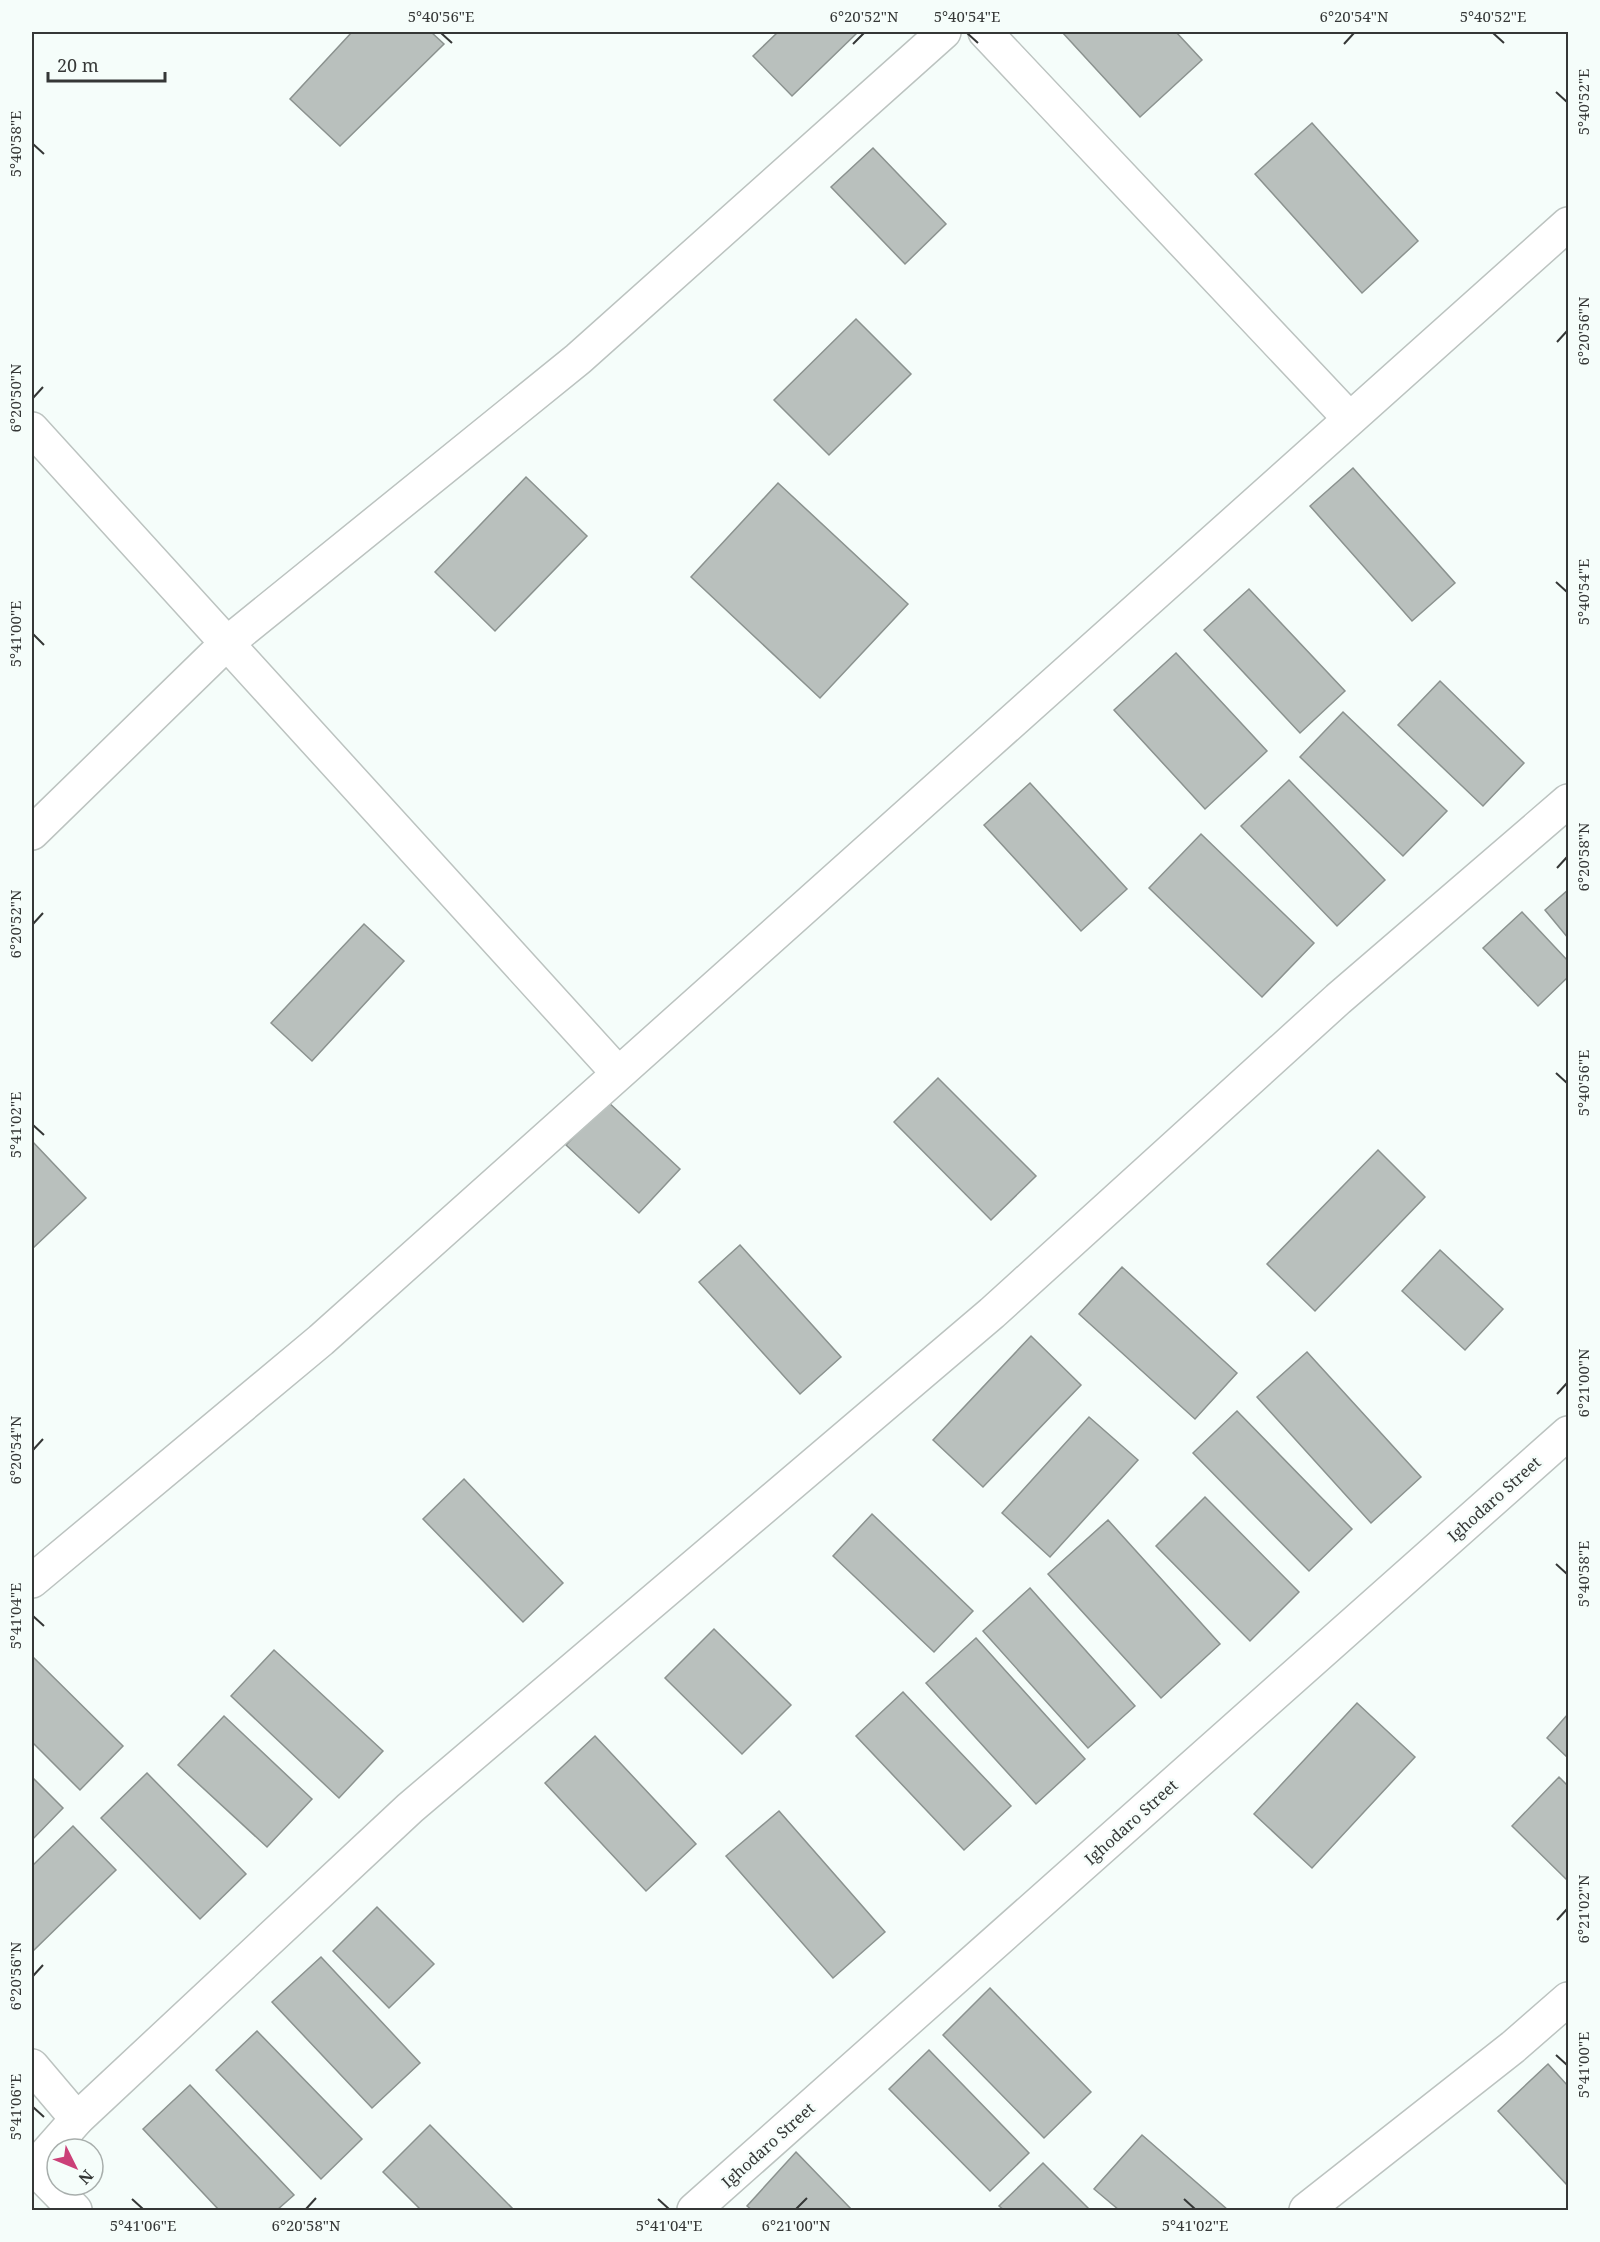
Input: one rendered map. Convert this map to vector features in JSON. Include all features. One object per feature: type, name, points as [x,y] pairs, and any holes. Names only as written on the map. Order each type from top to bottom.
[{"type":"street","points":[[32,833],[226,644],[578,359],[945,32]]},
{"type":"street","points":[[985,32],[1350,418]]},
{"type":"street","points":[[32,1581],[321,1340],[1569,224]]},
{"type":"street","points":[[32,429],[618,1073]]},
{"type":"street","points":[[75,2211],[33,2169],[77,2119],[410,1808],[992,1313],[1338,999],[1569,801]]},
{"type":"street","name":"Ighodaro Street","points":[[694,2211],[1569,1433]]},
{"type":"street","points":[[1306,2211],[1513,2047],[1569,1999]]},
{"type":"street","points":[[32,2066],[77,2119]]},
{"type":"building","points":[[352,32],[431,32],[444,44],[340,146],[290,99]]},
{"type":"building","points":[[778,32],[858,32],[792,96],[753,56]]},
{"type":"building","points":[[1062,32],[1176,32],[1202,60],[1140,117]]},
{"type":"building","points":[[1312,123],[1418,241],[1362,293],[1255,174]]},
{"type":"building","points":[[873,148],[946,224],[905,264],[831,187]]},
{"type":"building","points":[[856,319],[911,374],[829,455],[774,400]]},
{"type":"building","points":[[1353,468],[1455,583],[1412,621],[1310,506]]},
{"type":"building","points":[[526,477],[587,536],[495,631],[435,572]]},
{"type":"building","points":[[778,483],[908,604],[820,698],[691,577]]},
{"type":"building","points":[[1249,589],[1345,691],[1300,733],[1204,630]]},
{"type":"building","points":[[1176,653],[1267,751],[1205,809],[1114,710]]},
{"type":"building","points":[[1440,681],[1524,763],[1483,806],[1398,725]]},
{"type":"building","points":[[1343,712],[1447,811],[1403,856],[1300,757]]},
{"type":"building","points":[[1289,780],[1385,880],[1337,926],[1241,826]]},
{"type":"building","points":[[1030,783],[1127,889],[1081,931],[984,825]]},
{"type":"building","points":[[1201,834],[1314,943],[1262,997],[1149,888]]},
{"type":"building","points":[[1568,890],[1568,938],[1545,910]]},
{"type":"building","points":[[1522,912],[1568,961],[1568,977],[1538,1006],[1483,948]]},
{"type":"building","points":[[364,924],[404,961],[312,1061],[271,1023]]},
{"type":"building","points":[[938,1078],[1036,1176],[991,1220],[894,1122]]},
{"type":"building","points":[[607,1101],[680,1169],[639,1213],[566,1145]]},
{"type":"building","points":[[32,1141],[86,1198],[32,1249]]},
{"type":"building","points":[[1378,1150],[1425,1197],[1315,1311],[1267,1264]]},
{"type":"building","points":[[740,1245],[841,1357],[800,1394],[699,1282]]},
{"type":"building","points":[[1440,1250],[1503,1309],[1465,1350],[1402,1291]]},
{"type":"building","points":[[1122,1267],[1237,1373],[1195,1419],[1079,1314]]},
{"type":"building","points":[[1031,1336],[1081,1385],[983,1487],[933,1440]]},
{"type":"building","points":[[1307,1352],[1421,1477],[1371,1523],[1257,1397]]},
{"type":"building","points":[[1237,1411],[1352,1529],[1309,1571],[1193,1453]]},
{"type":"building","points":[[1089,1417],[1138,1460],[1050,1557],[1002,1513]]},
{"type":"building","points":[[464,1479],[563,1583],[523,1622],[423,1519]]},
{"type":"building","points":[[1205,1497],[1299,1592],[1250,1641],[1156,1546]]},
{"type":"building","points":[[872,1514],[973,1611],[934,1652],[833,1556]]},
{"type":"building","points":[[1108,1520],[1220,1644],[1161,1698],[1048,1574]]},
{"type":"building","points":[[1030,1588],[1135,1706],[1088,1748],[983,1631]]},
{"type":"building","points":[[714,1629],[791,1705],[742,1754],[665,1678]]},
{"type":"building","points":[[976,1638],[1085,1759],[1036,1804],[926,1683]]},
{"type":"building","points":[[274,1650],[383,1751],[339,1798],[231,1696]]},
{"type":"building","points":[[32,1656],[123,1746],[80,1790],[32,1742]]},
{"type":"building","points":[[903,1692],[1011,1806],[964,1850],[856,1736]]},
{"type":"building","points":[[1357,1703],[1415,1757],[1312,1868],[1254,1814]]},
{"type":"building","points":[[1568,1714],[1568,1758],[1547,1738]]},
{"type":"building","points":[[224,1716],[312,1799],[267,1847],[178,1765]]},
{"type":"building","points":[[595,1736],[696,1844],[646,1891],[545,1783]]},
{"type":"building","points":[[147,1773],[246,1874],[200,1919],[101,1818]]},
{"type":"building","points":[[32,1777],[63,1808],[32,1840]]},
{"type":"building","points":[[1559,1777],[1568,1786],[1568,1881],[1512,1826]]},
{"type":"building","points":[[779,1811],[885,1932],[833,1978],[726,1856]]},
{"type":"building","points":[[73,1826],[116,1870],[32,1952],[32,1866]]},
{"type":"building","points":[[377,1907],[434,1964],[389,2008],[333,1951]]},
{"type":"building","points":[[321,1957],[420,2063],[372,2108],[272,2002]]},
{"type":"building","points":[[990,1988],[1091,2092],[1044,2138],[943,2035]]},
{"type":"building","points":[[257,2031],[362,2139],[321,2179],[216,2070]]},
{"type":"building","points":[[929,2050],[1029,2153],[990,2191],[889,2089]]},
{"type":"building","points":[[1548,2064],[1568,2086],[1568,2186],[1498,2111]]},
{"type":"building","points":[[190,2085],[294,2195],[277,2210],[219,2210],[143,2129]]},
{"type":"building","points":[[430,2125],[514,2210],[421,2210],[383,2172]]},
{"type":"building","points":[[1142,2135],[1228,2210],[1119,2210],[1094,2189]]},
{"type":"building","points":[[796,2152],[852,2210],[752,2210],[747,2206]]},
{"type":"building","points":[[1043,2163],[1090,2210],[1004,2210],[999,2206]]}]
